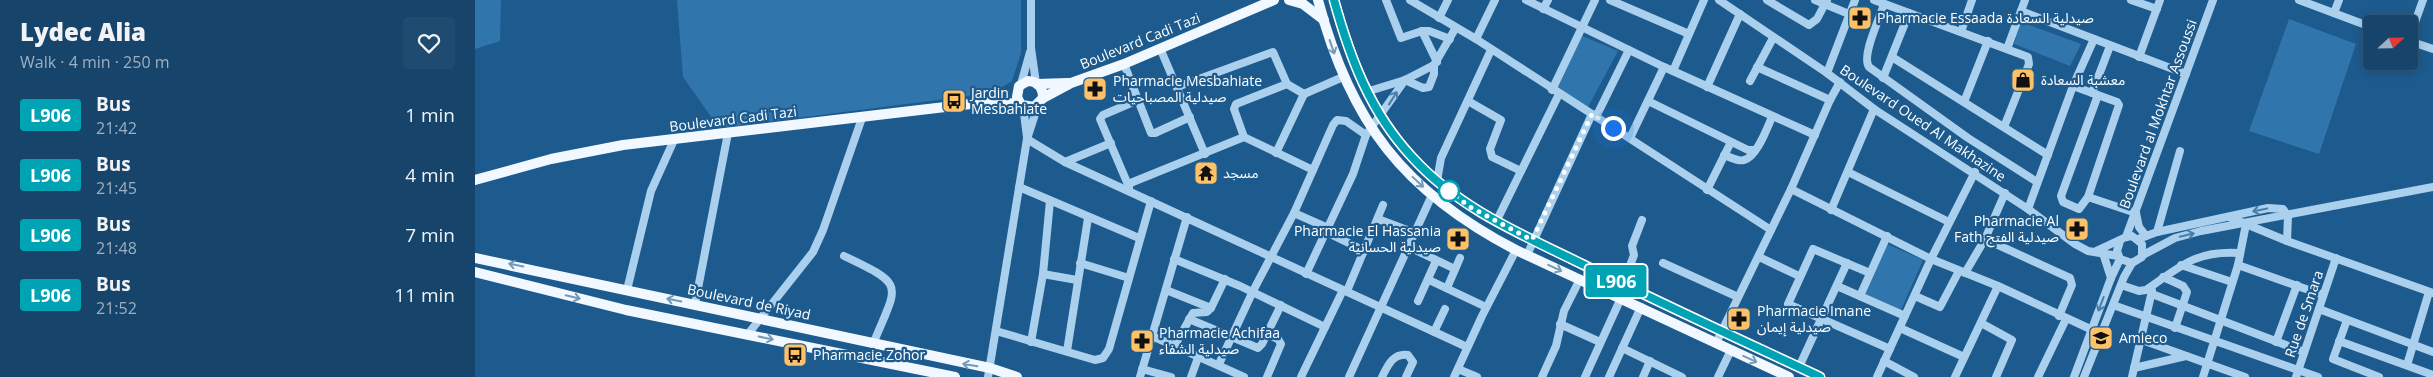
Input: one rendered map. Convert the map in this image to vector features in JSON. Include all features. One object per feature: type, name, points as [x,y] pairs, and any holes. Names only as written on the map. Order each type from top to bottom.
[{"type":"main road","points":[[1289,0],[1303,4],[1324,20]]},
{"type":"main road","points":[[1318,0],[1343,77],[1368,132],[1432,195],[1475,227],[1516,250],[1789,377]]},
{"type":"main road","points":[[1334,0],[1355,68],[1366,92],[1381,117],[1411,157],[1470,207],[1532,240],[1820,377]]},
{"type":"main road","points":[[1337,11],[1339,0]]},
{"type":"main road","name":"Boulevard Cadi Tazi","points":[[1040,101],[1071,83],[1124,64],[1270,1]]},
{"type":"main road","points":[[1028,81],[1037,83],[1042,90],[1040,101],[1034,107],[1022,105],[1017,97],[1019,86],[1028,81]]},
{"type":"main road","name":"Boulevard Cadi Tazi","points":[[1037,83],[1071,83]]},
{"type":"main road","name":"Boulevard Cadi Tazi","points":[[996,101],[1019,86]]},
{"type":"main road","name":"Boulevard Cadi Tazi","points":[[475,180],[551,159],[623,146],[996,101],[1022,105]]},
{"type":"main road","name":"Boulevard de Riyad","points":[[475,258],[759,318],[989,373],[1017,377]]},
{"type":"main road","points":[[475,272],[626,310],[955,377]]},
{"type":"street","points":[[1031,0],[1031,48],[1037,83]]},
{"type":"street","points":[[1386,0],[1401,38],[1429,30],[1450,40]]},
{"type":"street","points":[[1410,0],[1455,29],[1476,39],[1771,230]]},
{"type":"street","points":[[1439,18],[1448,0]]},
{"type":"street","points":[[1476,39],[1495,0]]},
{"type":"street","points":[[1526,0],[1664,67],[1815,135]]},
{"type":"street","points":[[1543,9],[1548,0]]},
{"type":"street","points":[[1496,222],[1521,171],[1595,0]]},
{"type":"street","points":[[1610,0],[1689,34]]},
{"type":"street","points":[[1673,71],[1704,0]]},
{"type":"street","name":"Boulevard Oued Al Makhazine","points":[[1719,0],[1840,82],[1874,108],[1975,172],[2075,244],[2094,252],[2119,258]]},
{"type":"street","points":[[1767,0],[1809,25],[1817,19],[1826,3]]},
{"type":"street","points":[[1815,0],[1849,14]]},
{"type":"street","points":[[1827,73],[1855,0]]},
{"type":"street","points":[[1874,0],[2028,57],[2030,61],[2004,127]]},
{"type":"street","points":[[1961,32],[1972,0]]},
{"type":"street","points":[[2007,48],[2025,0]]},
{"type":"street","points":[[2131,0],[2157,9]]},
{"type":"street","points":[[2139,57],[2160,0]]},
{"type":"street","name":"Boulevard al Mokhtar Assoussi","points":[[2123,239],[2136,214],[2213,0]]},
{"type":"street","points":[[2299,0],[2363,24]]},
{"type":"street","points":[[2334,13],[2339,0]]},
{"type":"street","points":[[2418,15],[2423,0]]},
{"type":"street","points":[[1884,4],[1867,53],[1866,63],[1883,78],[2037,182]]},
{"type":"street","points":[[2021,11],[2186,74]]},
{"type":"street","points":[[1883,78],[1909,13]]},
{"type":"street","points":[[1707,87],[1740,14]]},
{"type":"street","points":[[1405,80],[1423,88],[1429,87],[1436,63],[1455,29]]},
{"type":"street","points":[[1422,32],[1436,63]]},
{"type":"street","points":[[1750,81],[1773,38]]},
{"type":"street","points":[[2028,209],[2073,86],[2094,39]]},
{"type":"street","points":[[1964,102],[1988,41]]},
{"type":"street","points":[[2418,44],[2433,50]]},
{"type":"street","points":[[2073,86],[2095,94],[2117,102],[2119,105],[2088,197],[2079,209],[2063,202],[2061,198],[2095,94],[2110,46]]},
{"type":"street","points":[[1019,86],[1031,48]]},
{"type":"street","points":[[1160,48],[1205,154]]},
{"type":"street","points":[[1437,181],[1441,158],[1491,50]]},
{"type":"street","points":[[1527,255],[1532,240],[1629,50]]},
{"type":"street","points":[[1177,87],[1269,52],[1275,54],[1287,84],[1303,94]]},
{"type":"street","points":[[1892,58],[2048,155]]},
{"type":"street","points":[[1366,92],[1405,80],[1436,63]]},
{"type":"street","points":[[1124,64],[1151,133],[1155,133],[1190,117]]},
{"type":"street","points":[[1630,138],[1664,67]]},
{"type":"street","points":[[1757,68],[1830,100]]},
{"type":"street","points":[[1276,153],[1303,94],[1343,77]]},
{"type":"street","points":[[1306,274],[1353,174],[1368,132],[1381,117],[1405,80]]},
{"type":"street","points":[[1717,343],[1791,190],[1830,100],[1840,82]]},
{"type":"street","points":[[1287,84],[1234,106],[1244,137],[1313,170]]},
{"type":"street","points":[[1129,188],[1101,117],[1137,100]]},
{"type":"street","points":[[989,373],[1027,139],[1040,101]]},
{"type":"street","points":[[1469,101],[1501,120],[1489,149],[1492,157],[1521,171]]},
{"type":"street","points":[[1648,102],[1748,150],[1755,150]]},
{"type":"street","points":[[1022,105],[1027,139]]},
{"type":"street","points":[[1831,210],[1874,108]]},
{"type":"street","points":[[1724,155],[1744,160],[1759,144],[1772,117]]},
{"type":"street","points":[[748,334],[813,252],[823,230],[862,118]]},
{"type":"street","points":[[1219,364],[1253,291],[1294,213],[1328,134],[1337,120],[1346,121],[1368,132]]},
{"type":"street","points":[[695,304],[728,133]]},
{"type":"street","points":[[1129,188],[1244,137]]},
{"type":"street","points":[[1027,139],[1065,162],[1129,188],[1151,201],[1306,274],[1467,347]]},
{"type":"street","points":[[627,290],[651,192],[674,140]]},
{"type":"street","points":[[1707,190],[1731,142]]},
{"type":"street","points":[[1065,162],[1111,143]]},
{"type":"street","points":[[2157,232],[2180,151]]},
{"type":"street","points":[[1847,172],[1949,222]]},
{"type":"street","points":[[1877,377],[1931,259],[1975,172]]},
{"type":"street","points":[[1019,187],[1050,202],[1139,238]]},
{"type":"street","points":[[2084,377],[2121,285],[2132,263],[2143,255],[2175,238],[2433,187]]},
{"type":"street","points":[[1791,190],[1931,259],[1998,286],[2063,318],[2101,334]]},
{"type":"street","points":[[1915,296],[1940,306],[1985,239],[2005,193]]},
{"type":"street","points":[[1349,377],[1432,195]]},
{"type":"street","points":[[2088,197],[2136,214],[2142,238],[2143,255]]},
{"type":"street","points":[[996,332],[1095,360],[1103,358],[1109,349],[1151,201]]},
{"type":"street","points":[[1031,342],[1043,274],[1050,202]]},
{"type":"street","points":[[1301,377],[1365,251],[1383,204]]},
{"type":"street","points":[[2094,252],[2123,239],[2142,238],[2157,232],[2276,208],[2283,209],[2288,216],[2287,241]]},
{"type":"street","points":[[1294,213],[1365,251]]},
{"type":"street","points":[[2229,216],[2287,241],[2431,293],[2407,365]]},
{"type":"street","points":[[1171,377],[1141,373],[1187,217]]},
{"type":"street","points":[[1067,352],[1088,218]]},
{"type":"street","points":[[1378,219],[1415,233]]},
{"type":"street","points":[[1623,284],[1634,255],[1632,246],[1642,220]]},
{"type":"street","points":[[2202,377],[2238,265],[2246,224]]},
{"type":"street","points":[[1861,296],[1887,236]]},
{"type":"street","points":[[1985,239],[2070,278],[2072,285],[2063,318],[2038,377]]},
{"type":"street","points":[[2074,377],[2119,258],[2117,251],[2123,239]]},
{"type":"street","points":[[1409,247],[1455,270]]},
{"type":"street","points":[[1870,273],[1813,249],[1799,276],[1788,304],[1890,349]]},
{"type":"street","points":[[1454,377],[1516,250]]},
{"type":"street","points":[[2121,285],[2139,291],[2154,284],[2181,265],[2219,252],[2240,253]]},
{"type":"street","points":[[2103,253],[2111,278]]},
{"type":"street","points":[[844,256],[885,277],[892,286],[892,299],[873,344]]},
{"type":"street","points":[[1759,257],[1799,276]]},
{"type":"street","points":[[1447,288],[1460,258]]},
{"type":"street","points":[[2119,258],[2132,263]]},
{"type":"street","name":"Rue de Smara","points":[[2297,373],[2336,258]]},
{"type":"street","points":[[1174,259],[1253,291],[1325,327]]},
{"type":"street","points":[[1418,301],[1436,261]]},
{"type":"street","points":[[1080,263],[1129,278]]},
{"type":"street","points":[[1663,263],[1738,297]]},
{"type":"street","points":[[1799,367],[1847,263]]},
{"type":"street","points":[[2181,265],[2232,282]]},
{"type":"street","points":[[2238,265],[2323,295]]},
{"type":"street","points":[[1043,274],[1077,280]]},
{"type":"street","points":[[2163,278],[2186,288],[2187,292],[2175,328]]},
{"type":"street","points":[[1175,345],[1194,312],[1207,312],[1211,308],[1225,279]]},
{"type":"street","points":[[1542,377],[1556,346],[1560,324],[1580,279]]},
{"type":"street","points":[[1429,280],[1487,307]]},
{"type":"street","points":[[2132,377],[2154,284]]},
{"type":"street","points":[[2276,342],[2297,285]]},
{"type":"street","points":[[1837,286],[1905,316]]},
{"type":"street","points":[[1955,377],[1998,286]]},
{"type":"street","points":[[1166,290],[1211,308]]},
{"type":"street","points":[[2152,294],[2305,352]]},
{"type":"street","points":[[1585,377],[1621,298]]},
{"type":"street","points":[[1189,319],[1255,348],[1260,346],[1281,305]]},
{"type":"street","points":[[2113,305],[2297,373],[2318,377]]},
{"type":"street","points":[[1609,377],[1641,307]]},
{"type":"street","points":[[1434,332],[1445,309]]},
{"type":"street","points":[[2319,309],[2433,352]]},
{"type":"street","points":[[2347,320],[2333,356],[2335,361],[2379,377]]},
{"type":"street","points":[[1981,323],[2012,340],[1996,377]]},
{"type":"street","points":[[1560,324],[1600,342]]},
{"type":"street","points":[[1900,328],[1964,357]]},
{"type":"street","points":[[1267,334],[1278,340],[1281,344],[1267,377]]},
{"type":"street","points":[[1152,336],[1219,364],[1241,376]]},
{"type":"street","points":[[2142,340],[2245,377]]},
{"type":"street","points":[[2339,341],[2407,365],[2414,373],[2433,375]]},
{"type":"street","points":[[1622,348],[1682,377]]},
{"type":"street","points":[[1718,377],[1731,350]]},
{"type":"street","points":[[1382,377],[1393,358],[1402,354],[1408,355],[1413,362],[1406,377]]},
{"type":"street","points":[[1191,377],[1199,356]]},
{"type":"street","points":[[2134,368],[2186,356]]},
{"type":"street","points":[[1643,377],[1650,361]]},
{"type":"street","points":[[1884,361],[1914,377]]},
{"type":"street","points":[[1458,369],[1477,377]]},
{"type":"shaded area","points":[[475,0],[501,0],[500,41],[475,49]]},
{"type":"shaded area","points":[[677,0],[1021,0],[1021,53],[1012,81],[992,93],[719,128],[683,77]]},
{"type":"shaded area","points":[[2289,19],[2356,44],[2319,154],[2249,131]]},
{"type":"shaded area","points":[[2021,22],[2081,44],[2070,66],[2014,44]]},
{"type":"shaded area","points":[[1580,35],[1618,51],[1587,109],[1554,87]]},
{"type":"shaded area","points":[[1887,244],[1923,260],[1901,310],[1865,295]]},
{"type":"bus line","name":"L906","points":[[1334,0],[1355,68],[1366,92],[1381,117],[1411,157],[1470,207],[1513,232],[1820,377]]},
{"type":"place","name":"Pharmacie Essaada صيدلية السعادة","points":[[1860,18]]},
{"type":"place","name":"معشبة السعادة","points":[[2023,80]]},
{"type":"place","name":"Pharmacie Mesbahiate صيدلية المصباحيات","points":[[1095,89]]},
{"type":"place","name":"Jardin Mesbahiate","points":[[954,101]]},
{"type":"place","name":"مسجد","points":[[1206,173]]},
{"type":"place","name":"Pharmacie Al Fath صيدلية الفتح","points":[[2077,229]]},
{"type":"place","name":"Pharmacie El Hassania صيدلية الحسانية","points":[[1458,239]]},
{"type":"place","name":"Pharmacie Imane صيدلية إيمان","points":[[1739,319]]},
{"type":"place","name":"Amieco","points":[[2101,338]]},
{"type":"place","name":"Pharmacie Achifaa صيدلية الشفاء","points":[[1142,341]]},
{"type":"place","name":"Pharmacie Zohor","points":[[795,355]]},
{"type":"route","points":[[1449,191],[1446,188],[1470,207],[1513,232],[1532,240],[1592,114],[1613,128]]}]
